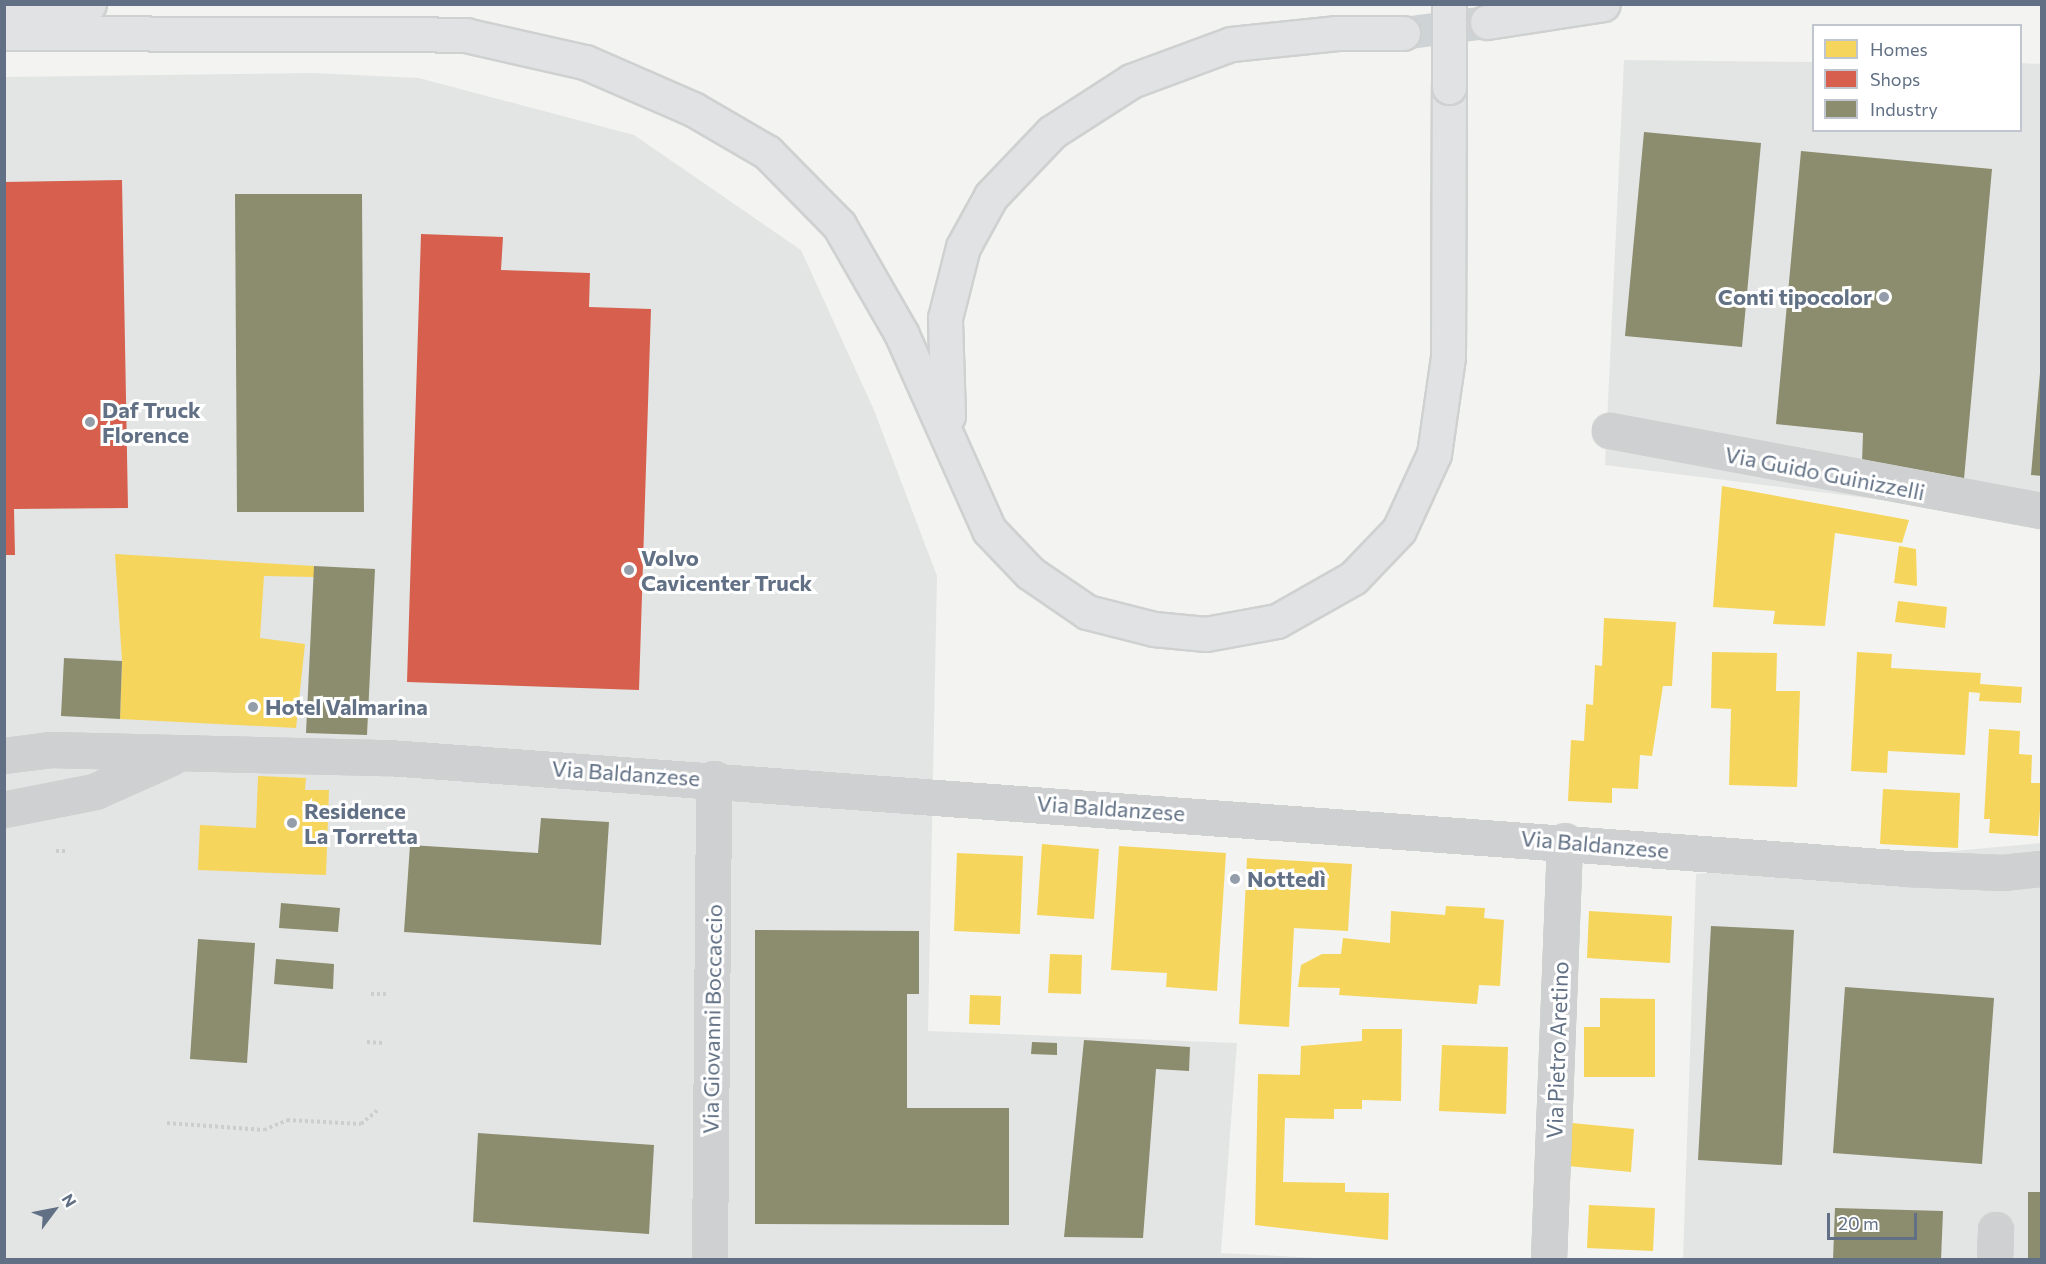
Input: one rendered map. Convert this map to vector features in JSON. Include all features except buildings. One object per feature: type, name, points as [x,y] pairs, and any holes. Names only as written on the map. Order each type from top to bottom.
[{"type":"highway","points":[[4,7],[89,4]]},
{"type":"highway","points":[[4,33],[465,35],[585,62],[682,104],[767,153],[838,225],[901,333],[989,530],[1030,573],[1086,612],[1206,634],[1277,621],[1353,578],[1399,530],[1434,454],[1448,357],[1449,4]]},
{"type":"highway","points":[[1487,22],[1603,4]]},
{"type":"highway","points":[[953,451],[943,370],[945,318],[963,247],[992,196],[1052,132],[1131,81],[1231,44],[1337,33],[1403,33]]},
{"type":"street","name":"Via Guido Guinizzelli","points":[[1610,431],[2042,511]]},
{"type":"street","name":"Via Baldanzese","points":[[4,756],[51,750],[389,758],[714,779],[1565,841],[1906,869],[2003,873],[2042,869]]},
{"type":"street","name":"Via Baldanzese","points":[[4,810],[95,792],[179,754]]},
{"type":"street","name":"Via Giovanni Boccaccio","points":[[710,1260],[714,779]]},
{"type":"street","name":"Via Pietro Aretino","points":[[1549,1260],[1565,841]]},
{"type":"path","points":[[56,851],[66,851]]},
{"type":"path","points":[[371,994],[387,994]]},
{"type":"path","points":[[368,1042],[383,1042]]},
{"type":"path","points":[[167,1123],[264,1130],[287,1120],[361,1124],[379,1109]]},
{"type":"shaded area","points":[[1624,60],[1812,62],[1812,132],[2022,132],[2022,63],[2041,64],[2041,520],[1605,465]]},
{"type":"shaded area","points":[[313,73],[419,78],[634,135],[801,250],[874,410],[937,576],[928,1031],[1237,1043],[1221,1253],[1338,1259],[5,1259],[4,77]]},
{"type":"shaded area","points":[[2041,843],[2041,1259],[1683,1260],[1696,874]]},
{"type":"tunnel","points":[[1403,33],[1487,22]]},
{"type":"place","name":"Conti tipocolor","points":[[1884,297]]},
{"type":"place","name":"Daf Truck Florence","points":[[90,422]]},
{"type":"place","name":"Volvo Cavicenter Truck","points":[[629,570]]},
{"type":"place","name":"Hotel Valmarina","points":[[253,707]]},
{"type":"place","name":"Residence La Torretta","points":[[292,823]]},
{"type":"place","name":"Nottedì","points":[[1235,879]]}]
